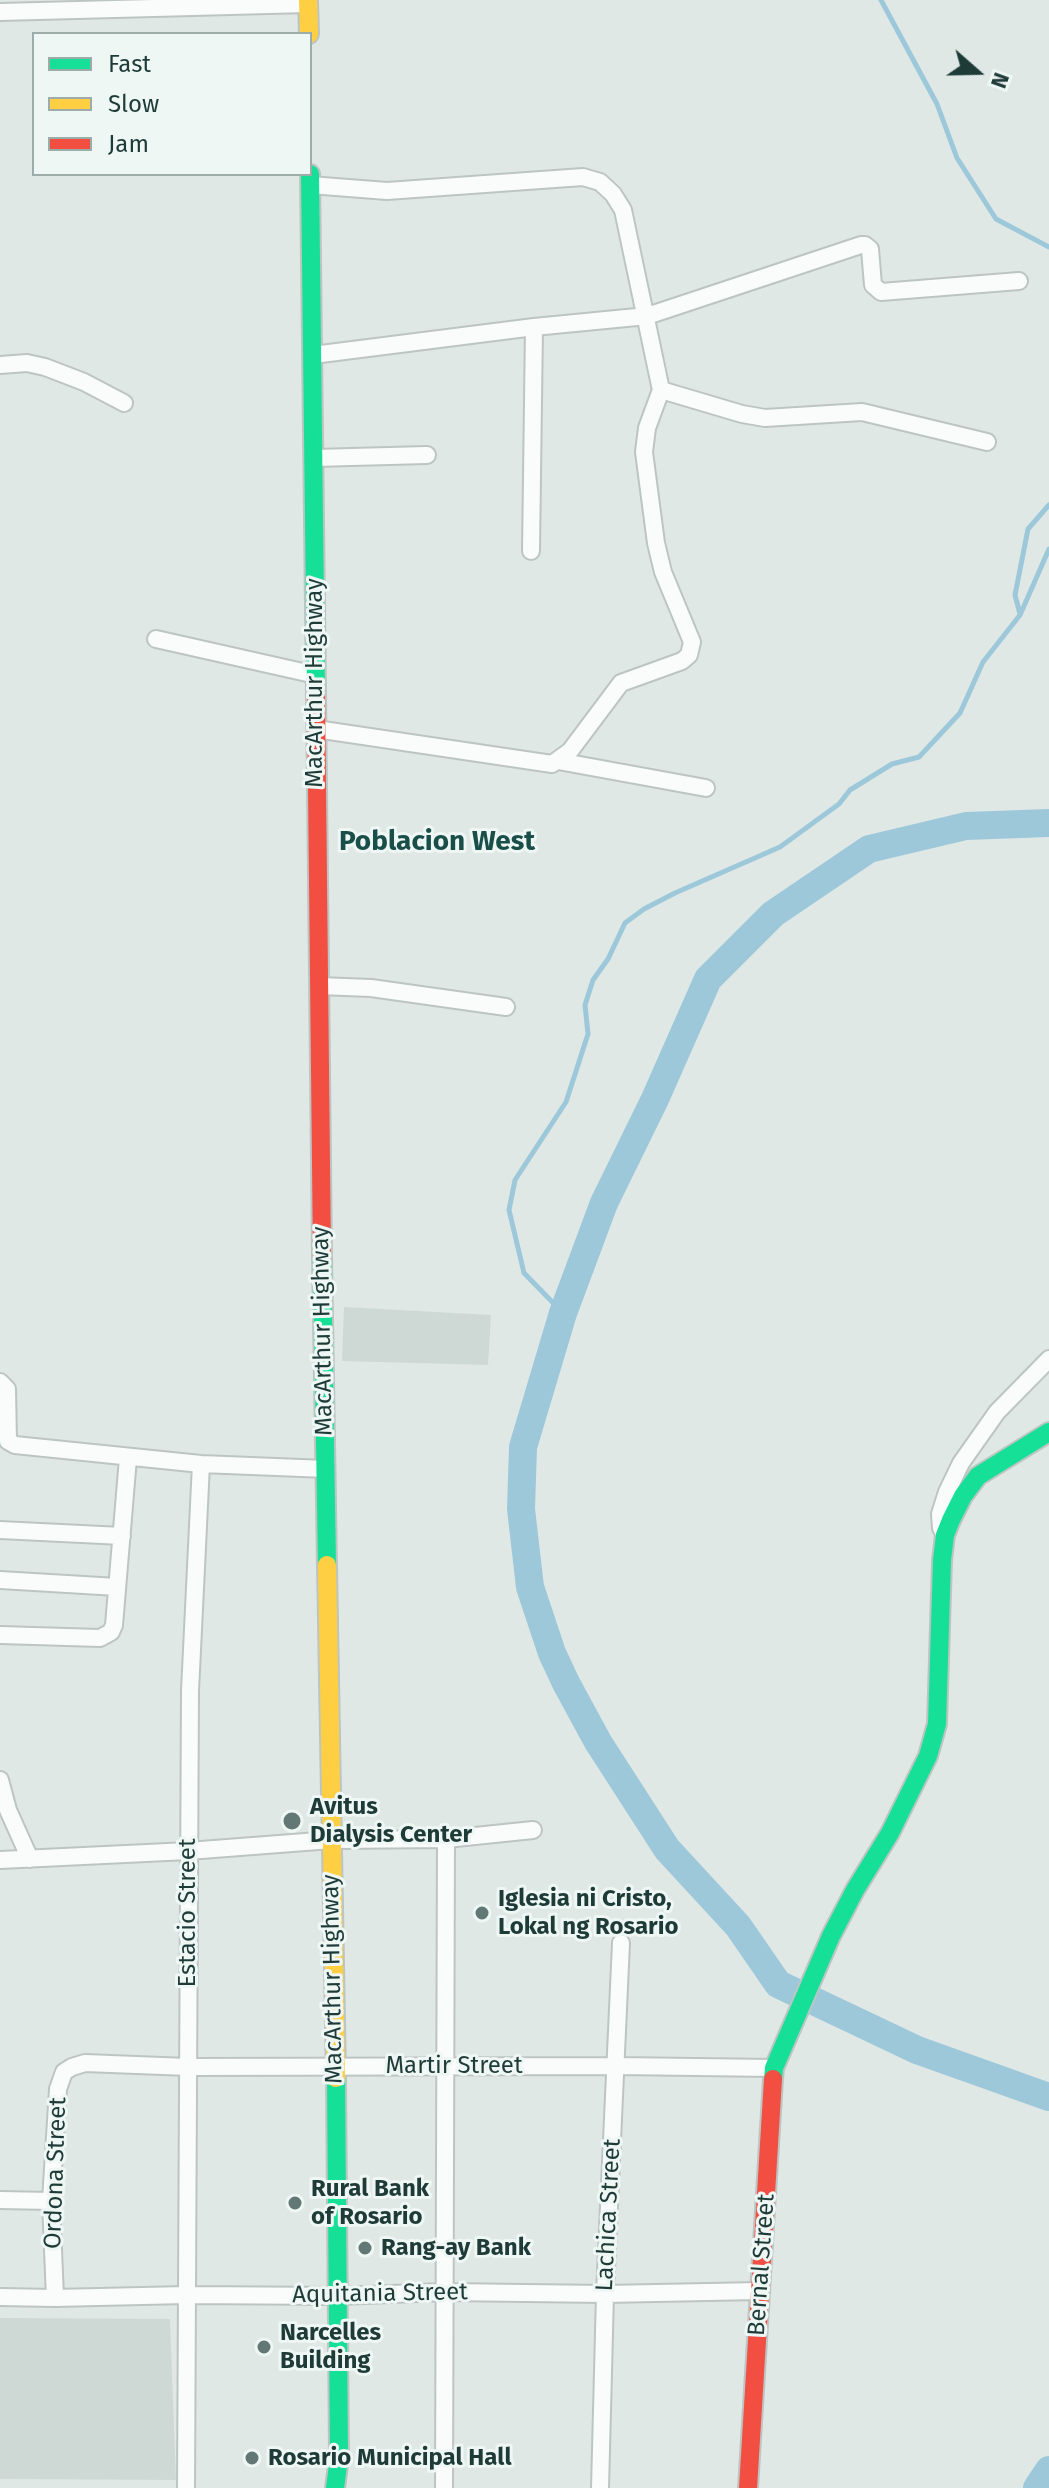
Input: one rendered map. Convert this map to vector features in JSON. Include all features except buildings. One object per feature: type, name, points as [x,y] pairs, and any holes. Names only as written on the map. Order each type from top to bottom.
[{"type":"main road","points":[[308,2],[309,32]]},
{"type":"main road","name":"MacArthur Highway","points":[[310,180],[336,2067],[339,2458],[335,2488]]},
{"type":"main road","name":"Bernal Street","points":[[748,2488],[774,2068],[831,1936],[896,1822],[928,1756],[937,1724],[945,1535],[963,1496],[978,1476],[1049,1432]]},
{"type":"street","points":[[0,12],[308,2]]},
{"type":"street","points":[[310,180],[387,191],[583,177],[600,182],[613,194],[623,210],[661,390],[647,428],[644,452],[656,543],[663,572],[692,642],[692,649],[682,661],[621,683],[580,740],[552,764],[316,729]]},
{"type":"street","points":[[313,355],[647,316],[865,245],[870,249],[873,285],[881,292],[1019,281]]},
{"type":"street","points":[[531,551],[534,327]]},
{"type":"street","points":[[0,365],[39,365],[84,382],[124,403]]},
{"type":"street","points":[[661,390],[765,418],[862,412],[987,442]]},
{"type":"street","points":[[314,458],[427,455]]},
{"type":"street","points":[[156,639],[316,675]]},
{"type":"street","points":[[558,761],[706,788]]},
{"type":"street","points":[[319,986],[371,988],[506,1007]]},
{"type":"street","points":[[945,1535],[940,1514],[961,1463],[997,1412],[1049,1359]]},
{"type":"street","points":[[0,1382],[7,1389],[8,1437],[11,1444],[201,1464],[326,1469]]},
{"type":"street","points":[[0,1635],[104,1638],[111,1632],[128,1458]]},
{"type":"street","name":"Estacio Street","points":[[186,2488],[190,1691],[201,1464]]},
{"type":"street","points":[[0,1530],[122,1536]]},
{"type":"street","points":[[0,1580],[117,1587]]},
{"type":"street","points":[[0,1780],[8,1810],[30,1859]]},
{"type":"street","points":[[0,1860],[331,1840],[446,1839],[533,1830]]},
{"type":"street","points":[[444,2488],[446,1839]]},
{"type":"street","name":"Lachica Street","points":[[600,2488],[605,2294],[621,1943]]},
{"type":"street","name":"Martir Street","points":[[85,2063],[188,2067],[444,2065],[774,2068]]},
{"type":"street","name":"Ordona Street","points":[[55,2298],[51,2201],[58,2089],[64,2072],[85,2063]]},
{"type":"street","points":[[0,2200],[51,2201]]},
{"type":"street","name":"Aquitania Street","points":[[0,2297],[759,2291]]},
{"type":"shaded area","points":[[344,1307],[491,1315],[488,1365],[342,1361]]},
{"type":"shaded area","points":[[0,2318],[170,2319],[176,2480],[0,2479]]},
{"type":"waterway","points":[[881,0],[937,104],[957,158],[996,219],[1049,247]]},
{"type":"waterway","points":[[1020,614],[1015,595],[1028,529],[1049,505]]},
{"type":"waterway","points":[[563,1313],[524,1273],[509,1210],[515,1180],[566,1102],[588,1034],[585,1005],[593,980],[608,959],[625,923],[675,893],[780,847],[839,804],[850,790],[892,764],[919,757],[960,713],[983,662],[1020,615],[1049,549]]},
{"type":"waterway","points":[[1049,823],[966,826],[869,849],[773,914],[708,979],[655,1099],[604,1203],[563,1313],[523,1447],[521,1509],[530,1587],[552,1653],[566,1683],[598,1742],[667,1849],[738,1926],[778,1984],[917,2050],[1049,2097]]},
{"type":"waterway","points":[[1037,2488],[1049,2470]]},
{"type":"traffic: fast","points":[[310,176],[316,693]]},
{"type":"traffic: fast","points":[[322,1257],[327,1565]]},
{"type":"traffic: fast","points":[[773,2079],[774,2068],[831,1936],[890,1833],[928,1756],[937,1724],[942,1560],[945,1535],[951,1520],[978,1476],[1049,1432]]},
{"type":"traffic: fast","points":[[335,2488],[339,2458],[336,2078]]},
{"type":"traffic: slow","points":[[308,0],[309,32]]},
{"type":"traffic: slow","points":[[327,1565],[336,2078]]},
{"type":"traffic: jam","points":[[316,693],[322,1257]]},
{"type":"traffic: jam","points":[[748,2488],[773,2079]]},
{"type":"place","name":"Avitus Dialysis Center","points":[[292,1821]]},
{"type":"place","name":"Iglesia ni Cristo, Lokal ng Rosario","points":[[482,1913]]},
{"type":"place","name":"Rural Bank of Rosario","points":[[295,2203]]},
{"type":"place","name":"Rang-ay Bank","points":[[365,2248]]},
{"type":"place","name":"Narcelles Building","points":[[264,2347]]},
{"type":"place","name":"Rosario Municipal Hall","points":[[252,2458]]},
{"type":"district","name":"Poblacion West","points":[[437,842]]}]
